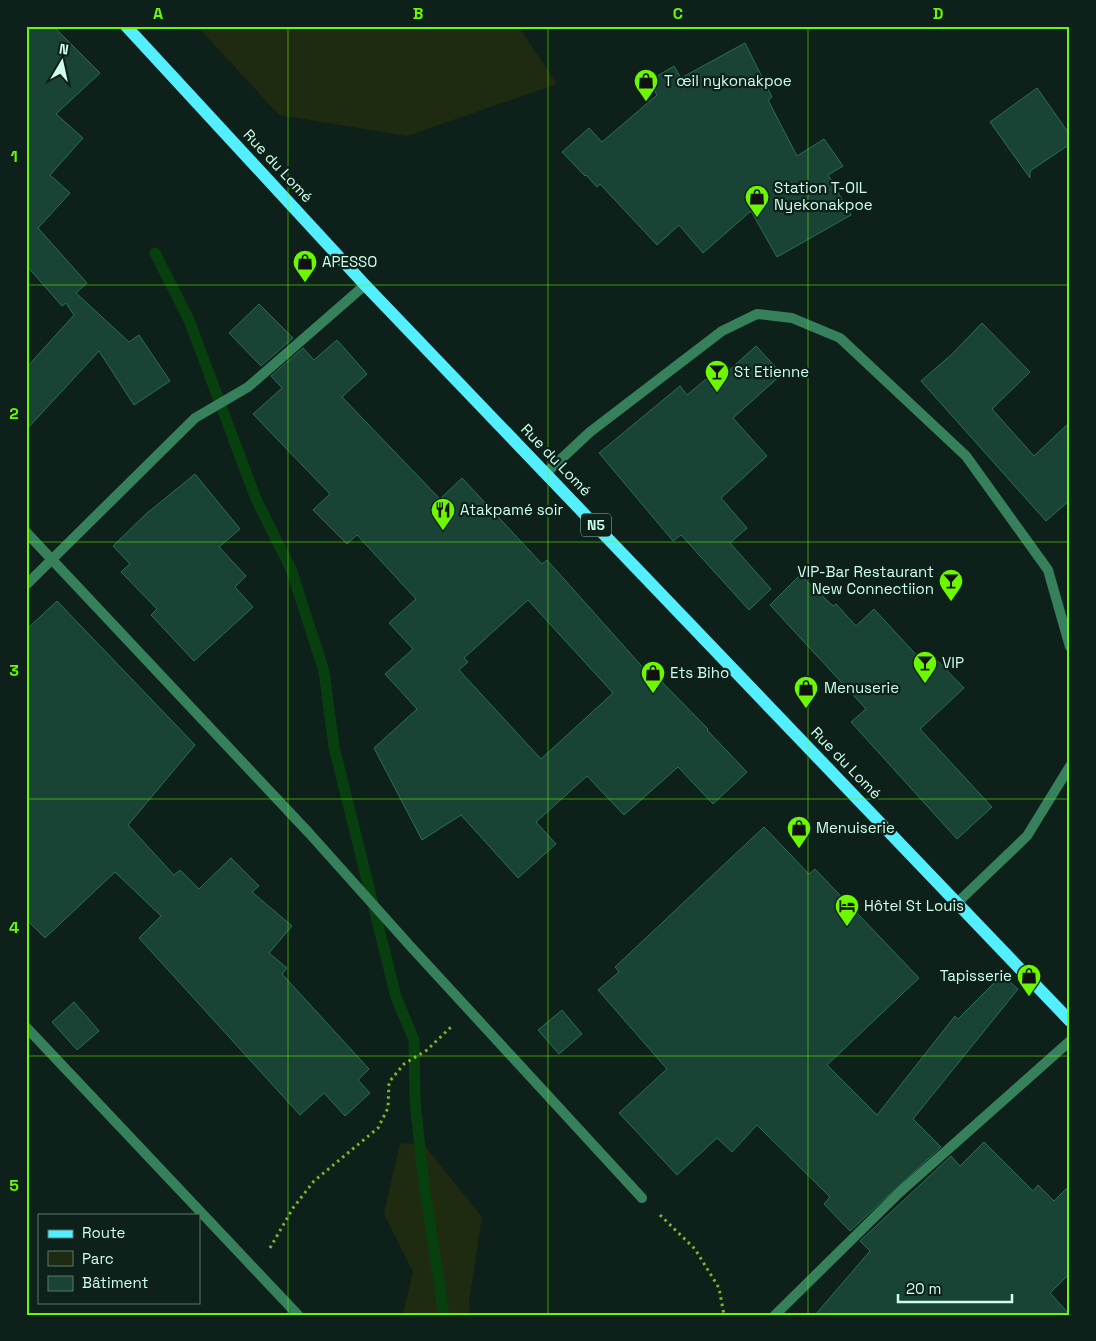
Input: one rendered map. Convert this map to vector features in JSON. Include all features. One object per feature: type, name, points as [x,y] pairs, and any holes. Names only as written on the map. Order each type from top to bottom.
[{"type":"main road","name":"Rue du Lomé","points":[[126,26],[365,285],[1070,1021]]},
{"type":"street","points":[[26,585],[195,418],[248,387],[365,285]]},
{"type":"street","points":[[546,473],[590,432],[722,331],[757,314],[792,318],[840,338],[966,456],[1048,570],[1070,646]]},
{"type":"street","points":[[26,532],[309,833],[642,1198]]},
{"type":"street","points":[[957,903],[1027,836],[1057,791],[1070,766]]},
{"type":"street","points":[[26,1026],[298,1315]]},
{"type":"street","points":[[775,1315],[900,1192],[1070,1041]]},
{"type":"path","points":[[264,1280],[267,1257],[273,1240],[293,1208],[314,1182],[378,1128],[388,1108],[389,1082],[404,1064],[427,1050],[469,1010]]},
{"type":"path","points":[[642,1198],[695,1249],[719,1288],[724,1315]]},
{"type":"green space","points":[[197,26],[518,26],[557,84],[407,136],[279,115]]},
{"type":"green space","points":[[400,1143],[424,1145],[482,1217],[469,1301],[470,1315],[403,1315],[413,1272],[384,1214]]},
{"type":"building","points":[[26,26],[53,26],[100,73],[56,114],[83,138],[50,175],[70,193],[38,228],[87,283],[76,293],[129,342],[139,335],[170,381],[134,405],[99,351],[26,430],[26,368],[74,315],[66,303],[62,306],[26,265]]},
{"type":"building","points":[[745,43],[772,97],[768,100],[797,156],[824,139],[843,166],[828,175],[851,215],[777,257],[751,211],[703,253],[679,225],[657,245],[600,184],[597,187],[562,152],[589,128],[602,142],[657,95],[649,81],[674,66],[681,78]]},
{"type":"building","points":[[1037,88],[1070,135],[1070,144],[1030,171],[1030,178],[990,122]]},
{"type":"building","points":[[259,304],[293,338],[261,366],[229,333]]},
{"type":"building","points":[[982,323],[1030,372],[992,409],[1034,456],[1070,422],[1070,500],[1046,521],[921,381],[952,354]]},
{"type":"building","points":[[337,340],[367,374],[342,397],[440,499],[462,478],[542,564],[547,560],[655,681],[658,678],[747,772],[713,804],[678,767],[624,815],[587,776],[536,822],[556,844],[518,878],[461,815],[422,840],[374,748],[417,709],[385,674],[413,649],[389,623],[416,599],[357,535],[347,544],[313,510],[330,494],[253,414],[282,388],[271,376],[303,348],[314,360]],"holes":[[[528,600],[613,693],[541,759],[459,670],[468,662],[464,658]]]},
{"type":"building","points":[[756,346],[782,374],[733,418],[767,456],[721,498],[747,528],[730,543],[771,589],[749,610],[681,535],[673,541],[599,453],[680,386],[687,395],[718,369],[724,375]]},
{"type":"building","points":[[195,474],[240,529],[219,547],[246,576],[235,587],[253,607],[194,661],[151,615],[157,609],[121,572],[130,564],[113,546],[146,514]]},
{"type":"building","points":[[800,575],[833,606],[836,604],[856,626],[874,609],[920,659],[929,652],[964,688],[920,729],[992,807],[957,839],[851,722],[866,709],[770,605]]},
{"type":"building","points":[[57,601],[195,745],[128,825],[174,875],[180,870],[199,889],[231,858],[259,886],[252,892],[292,926],[269,953],[287,968],[282,974],[369,1069],[358,1080],[370,1093],[345,1116],[324,1093],[300,1115],[139,938],[161,916],[115,872],[45,938],[26,919],[26,630]]},
{"type":"building","points":[[764,827],[809,874],[815,869],[919,978],[827,1065],[877,1115],[955,1016],[958,1019],[1002,975],[1018,989],[913,1119],[941,1147],[850,1231],[824,1204],[830,1197],[757,1125],[732,1152],[717,1138],[677,1175],[619,1113],[667,1069],[598,990],[619,972],[615,967]]},
{"type":"building","points":[[74,1002],[99,1031],[77,1050],[52,1022]]},
{"type":"building","points":[[562,1010],[582,1034],[559,1054],[538,1030]]},
{"type":"building","points":[[984,1142],[1033,1191],[1038,1185],[1054,1201],[1070,1185],[1070,1273],[1050,1293],[1070,1315],[815,1315],[870,1251],[860,1241],[951,1156],[960,1166]]},
{"type":"waterway","points":[[155,253],[189,320],[256,499],[291,569],[324,671],[334,747],[396,997],[414,1040],[415,1100],[422,1169],[444,1315]]},
{"type":"place","name":"T œil nykonakpoe","points":[[646,102]]},
{"type":"place","name":"Station T-OIL Nyekonakpoe","points":[[757,218]]},
{"type":"place","name":"APESSO","points":[[305,283]]},
{"type":"place","name":"St Etienne","points":[[717,393]]},
{"type":"place","name":"Atakpamé soir","points":[[443,531]]},
{"type":"place","name":"VIP-Bar Restaurant New Connectiion","points":[[951,602]]},
{"type":"place","name":"VIP","points":[[925,684]]},
{"type":"place","name":"Ets Biho","points":[[653,694]]},
{"type":"place","name":"Menuserie","points":[[806,709]]},
{"type":"place","name":"Menuiserie","points":[[799,849]]},
{"type":"place","name":"Hôtel St Louis","points":[[847,927]]},
{"type":"place","name":"Tapisserie","points":[[1029,997]]}]
